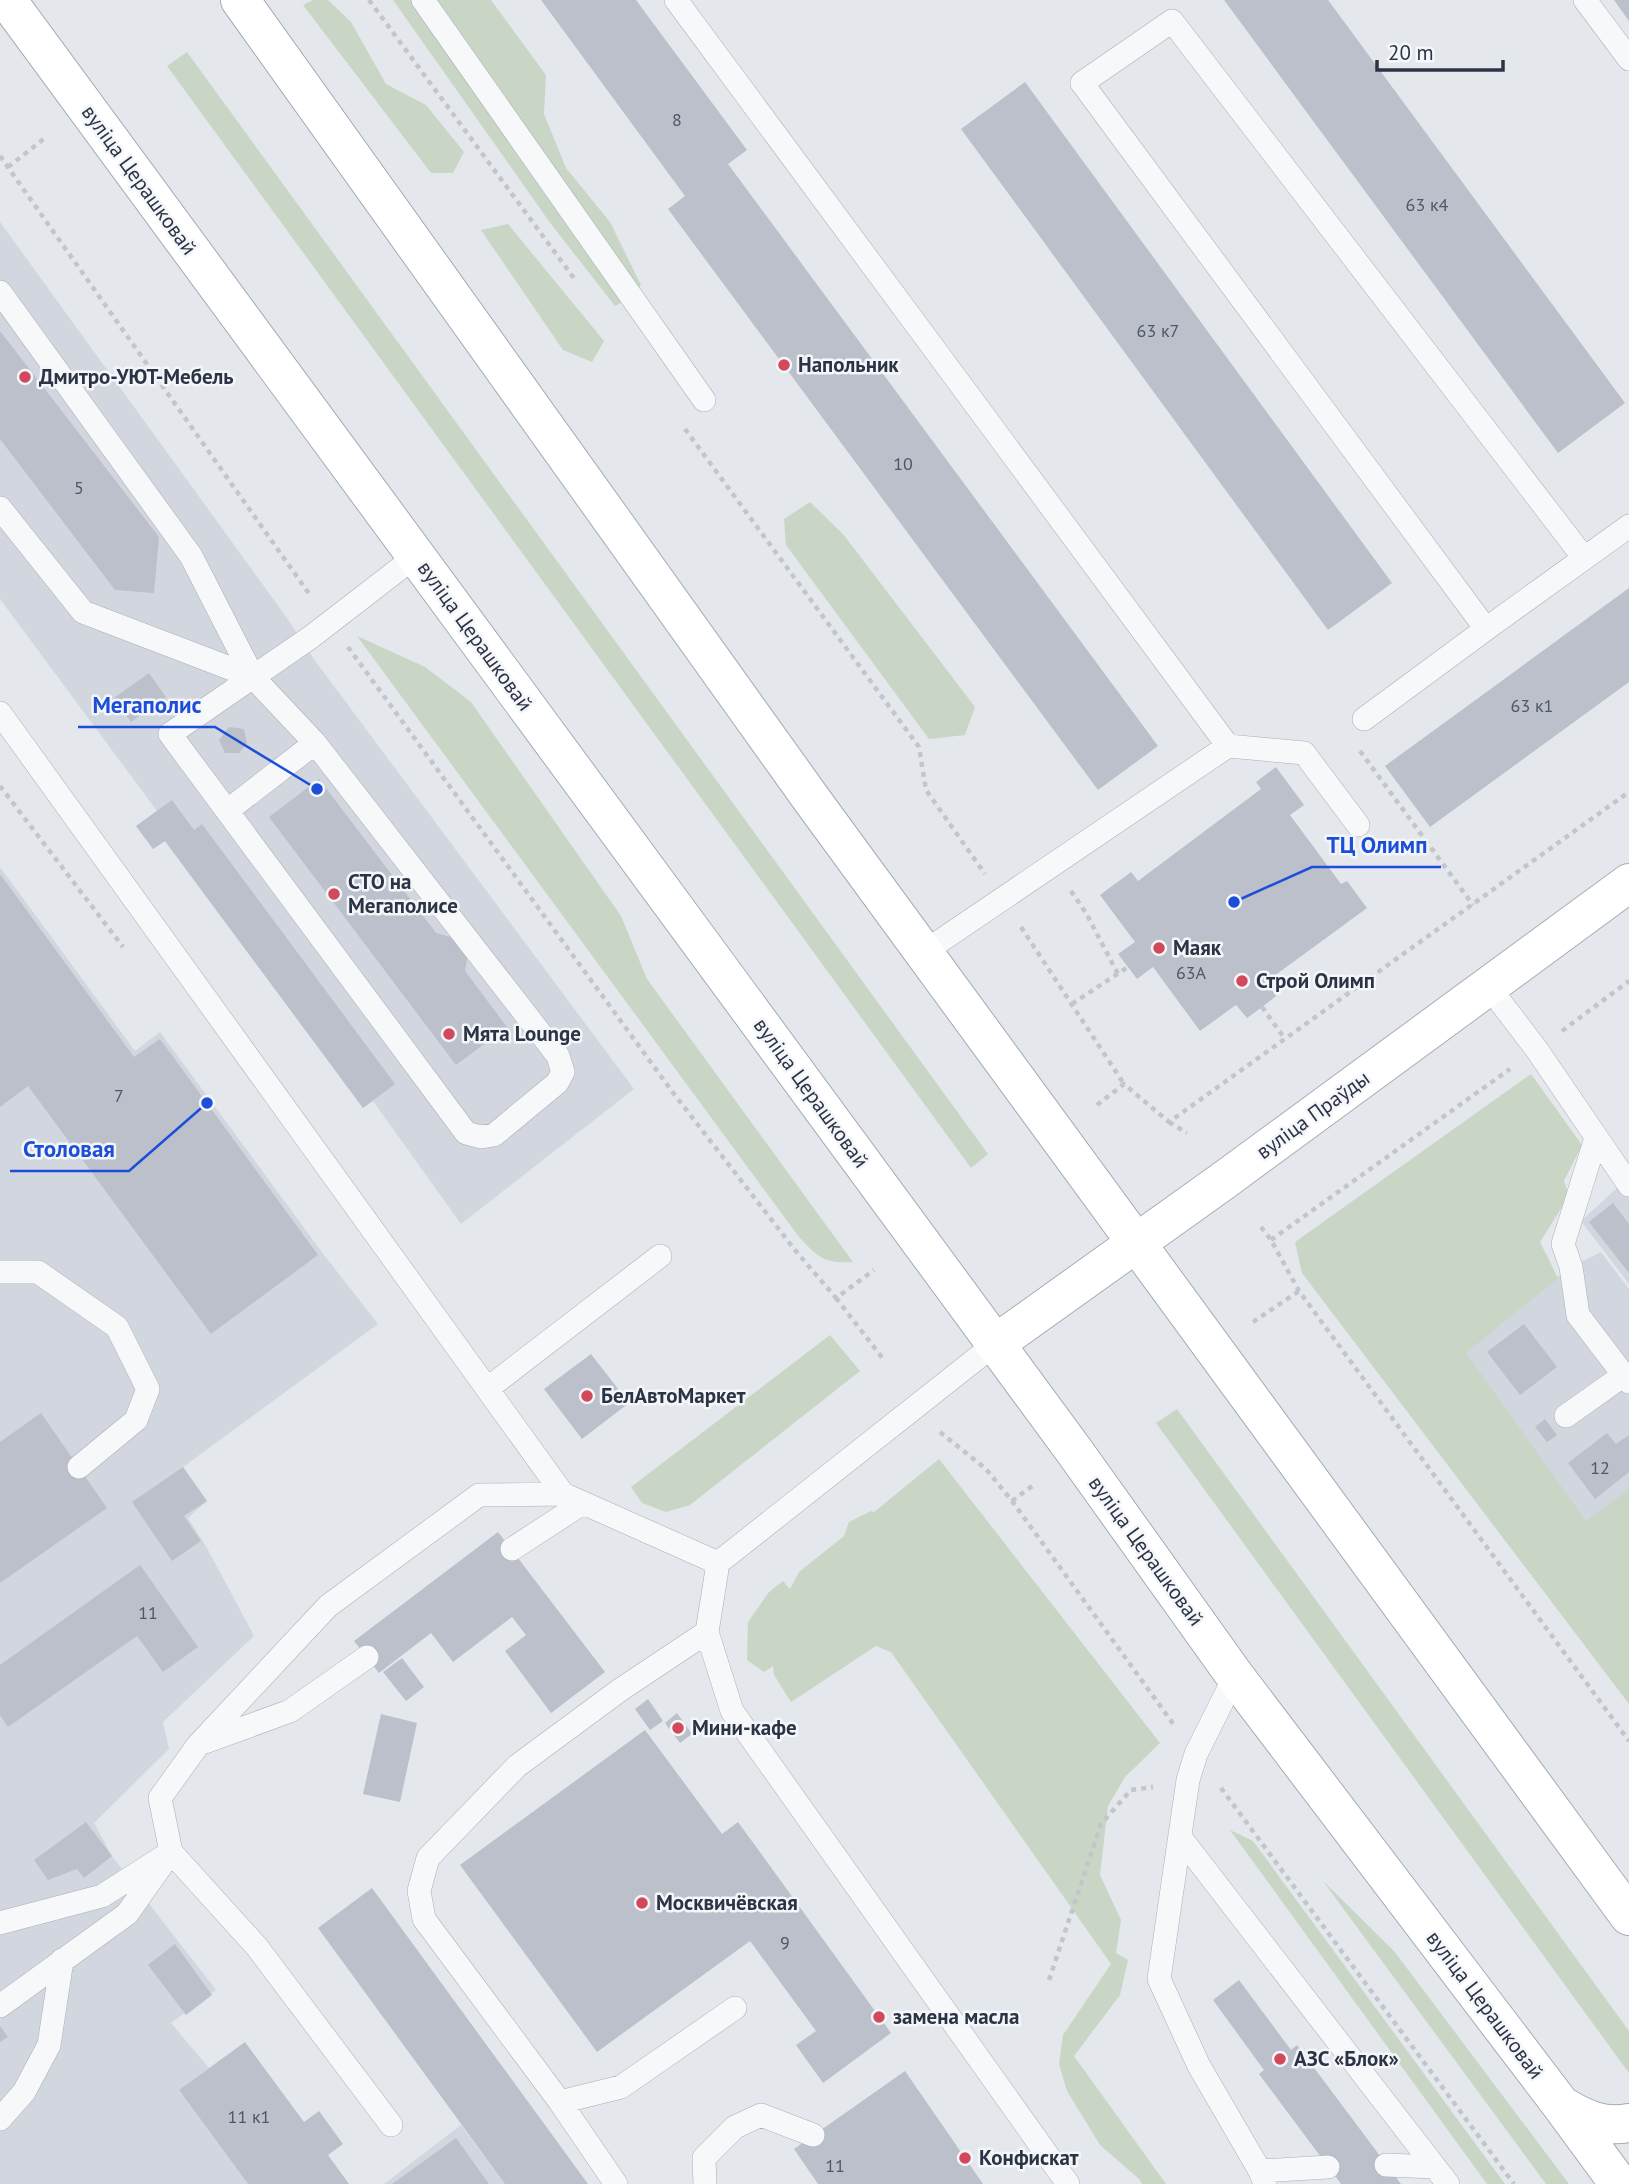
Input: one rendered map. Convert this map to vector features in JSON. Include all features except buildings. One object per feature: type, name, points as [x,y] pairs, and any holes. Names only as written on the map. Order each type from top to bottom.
[{"type":"main road","name":"вуліца Церашковай","points":[[7,0],[995,1344],[1235,1676],[1619,2184]]},
{"type":"main road","points":[[240,0],[812,800],[1629,1916]]},
{"type":"main road","name":"вуліца Праўды","points":[[995,1344],[1629,883]]},
{"type":"main road","points":[[1561,2105],[1580,2117],[1602,2124],[1629,2123]]},
{"type":"lane","points":[[423,0],[704,400]]},
{"type":"lane","points":[[676,0],[1228,746]]},
{"type":"lane","points":[[1585,0],[1629,59]]},
{"type":"lane","points":[[1486,629],[1082,83],[1172,21],[1584,558]]},
{"type":"lane","points":[[0,292],[191,555],[253,677],[315,743],[558,1056],[563,1072],[557,1083],[494,1135],[481,1137],[466,1133],[170,734],[253,677],[330,622],[416,556]]},
{"type":"lane","points":[[0,508],[83,612],[253,677]]},
{"type":"lane","points":[[1364,719],[1629,526]]},
{"type":"lane","points":[[0,713],[487,1389],[573,1498]]},
{"type":"lane","points":[[227,811],[315,743]]},
{"type":"lane","points":[[924,952],[1228,746],[1304,753],[1358,825]]},
{"type":"lane","points":[[1489,987],[1537,1050],[1629,1185]]},
{"type":"lane","points":[[1566,1416],[1626,1378],[1578,1315],[1571,1267],[1563,1244],[1596,1138]]},
{"type":"lane","points":[[487,1389],[660,1256]]},
{"type":"lane","points":[[0,1272],[38,1272],[117,1327],[148,1389],[136,1420],[79,1466]]},
{"type":"lane","points":[[995,1344],[718,1563],[707,1632],[732,1711],[1068,2184]]},
{"type":"lane","points":[[391,2125],[257,1947],[172,1852],[160,1798],[198,1745],[328,1606],[479,1495],[573,1498],[718,1563]]},
{"type":"lane","points":[[512,1549],[573,1498]]},
{"type":"lane","points":[[616,2184],[424,1919],[419,1891],[428,1858],[517,1766],[620,1690],[707,1632]]},
{"type":"lane","points":[[198,1745],[290,1711],[367,1657]]},
{"type":"lane","points":[[1235,1676],[1196,1754],[1188,1780],[1159,1979],[1199,2066],[1263,2178],[1328,2167]]},
{"type":"lane","points":[[1180,1837],[1442,2176]]},
{"type":"lane","points":[[0,1923],[102,1896],[172,1852]]},
{"type":"lane","points":[[0,2006],[127,1914],[172,1852]]},
{"type":"lane","points":[[0,2119],[23,2092],[49,2045],[62,1960]]},
{"type":"lane","points":[[559,2102],[621,2087],[735,2008]]},
{"type":"lane","points":[[705,2184],[705,2158],[735,2127],[761,2115],[813,2135]]},
{"type":"lane","points":[[1386,2165],[1442,2176]]},
{"type":"path","points":[[369,0],[582,290]]},
{"type":"path","points":[[8,167],[45,138]]},
{"type":"path","points":[[0,156],[330,622],[674,1094],[884,1360]]},
{"type":"path","points":[[681,424],[919,747],[926,790],[1002,899],[1124,1084],[1169,1122],[1187,1133]]},
{"type":"path","points":[[1353,742],[1472,905]]},
{"type":"path","points":[[1169,1122],[1629,792]]},
{"type":"path","points":[[1078,901],[1118,974]]},
{"type":"path","points":[[1072,1004],[1128,967]]},
{"type":"path","points":[[1271,1240],[1629,981]]},
{"type":"path","points":[[1262,1007],[1284,1040]]},
{"type":"path","points":[[1097,1105],[1124,1084]]},
{"type":"path","points":[[1261,1227],[1299,1290],[1629,1741]]},
{"type":"path","points":[[836,1298],[874,1270]]},
{"type":"path","points":[[1254,1322],[1299,1290]]},
{"type":"path","points":[[940,1432],[986,1469],[1012,1501],[1514,2184]]},
{"type":"path","points":[[1012,1501],[1035,1483]]},
{"type":"path","points":[[1049,1980],[1101,1824],[1131,1790],[1188,1780]]},
{"type":"shaded area","points":[[0,222],[287,618],[316,662],[634,1089],[461,1224],[373,1101],[363,1108],[165,841],[153,849],[136,826],[157,811],[0,599]]},
{"type":"shaded area","points":[[0,867],[135,1051],[160,1032],[378,1324],[183,1467],[207,1501],[188,1518],[254,1636],[163,1722],[169,1749],[94,1823],[112,1856],[216,1990],[171,2023],[209,2068],[179,2090],[248,2184],[0,2184]]},
{"type":"shaded area","points":[[1629,1177],[1629,1284],[1581,1221]]},
{"type":"shaded area","points":[[1601,1252],[1629,1289],[1629,1648],[1427,1373],[1571,1267]]},
{"type":"shaded area","points":[[461,2125],[505,2184],[384,2184]]},
{"type":"green space","points":[[313,0],[328,0],[351,22],[386,84],[426,105],[464,152],[453,173],[431,173],[303,5]]},
{"type":"green space","points":[[393,0],[491,0],[546,75],[544,114],[566,168],[610,222],[641,285],[629,299],[615,306],[551,224]]},
{"type":"green space","points":[[187,52],[988,1154],[971,1168],[167,66]]},
{"type":"green space","points":[[508,224],[604,341],[592,362],[563,350],[481,230]]},
{"type":"green space","points":[[810,502],[843,534],[975,707],[965,735],[929,739],[786,545],[784,519]]},
{"type":"green space","points":[[357,636],[425,667],[471,702],[621,916],[647,979],[853,1262],[835,1262],[822,1258],[799,1237]]},
{"type":"green space","points":[[1531,1074],[1582,1145],[1564,1181],[1569,1196],[1540,1242],[1558,1278],[1466,1353],[1586,1521],[1629,1489],[1629,1704],[1302,1273],[1295,1242]]},
{"type":"green space","points":[[830,1335],[860,1371],[690,1505],[666,1512],[642,1503],[631,1487]]},
{"type":"green space","points":[[1177,1409],[1629,2031],[1629,2073],[1156,1423]]},
{"type":"green space","points":[[939,1459],[1160,1743],[1125,1777],[1108,1806],[1100,1875],[1121,1920],[1116,1953],[1128,1960],[1120,1995],[1074,2056],[1166,2184],[1142,2184],[1100,2145],[1067,2091],[1059,2064],[1063,2035],[1111,1964],[891,1652],[876,1646],[791,1702],[774,1675],[773,1666],[764,1672],[747,1660],[748,1622],[769,1592],[783,1581],[790,1589],[799,1572],[844,1536],[849,1522],[874,1512]]},
{"type":"green space","points":[[1230,1830],[1253,1841],[1505,2184],[1487,2184]]},
{"type":"green space","points":[[1323,1881],[1394,1951],[1569,2184],[1546,2184]]},
{"type":"place","name":"Напольник","points":[[784,365]]},
{"type":"place","name":"Дмитро-УЮТ-Мебель","points":[[25,377]]},
{"type":"place","name":"Мегаполис","points":[[317,789]]},
{"type":"place","name":"СТО на Мегаполисе","points":[[334,894]]},
{"type":"place","name":"ТЦ Олимп","points":[[1234,902]]},
{"type":"place","name":"Маяк","points":[[1159,948]]},
{"type":"place","name":"Строй Олимп","points":[[1242,981]]},
{"type":"place","name":"Мята Lounge","points":[[449,1034]]},
{"type":"place","name":"Столовая","points":[[207,1103]]},
{"type":"place","name":"БелАвтоМаркет","points":[[587,1396]]},
{"type":"place","name":"Мини-кафе","points":[[678,1728]]},
{"type":"place","name":"Москвичёвская","points":[[642,1903]]},
{"type":"place","name":"замена масла","points":[[879,2017]]},
{"type":"place","name":"АЗС «Блок»","points":[[1280,2059]]},
{"type":"place","name":"Конфискат","points":[[965,2158]]}]
